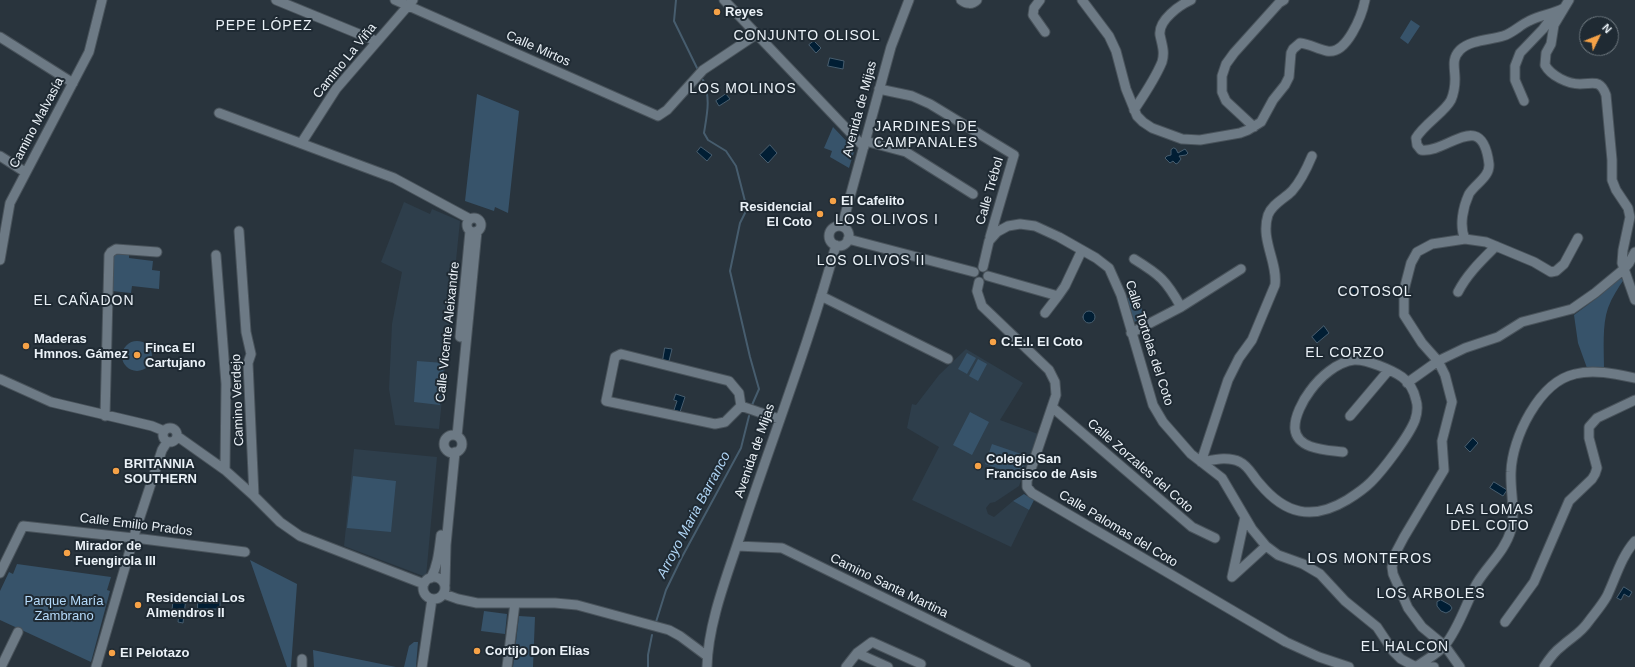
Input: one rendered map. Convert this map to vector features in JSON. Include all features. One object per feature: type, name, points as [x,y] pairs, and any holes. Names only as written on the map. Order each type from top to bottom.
[{"type":"street","name":"Camino Malvasía","points":[[0,260],[1,247],[10,203],[88,52],[102,0]]},
{"type":"street","points":[[276,0],[376,41]]},
{"type":"street","name":"Calle Mirtos","points":[[395,0],[410,3],[658,116],[666,110],[703,70],[756,34]]},
{"type":"street","points":[[724,0],[865,144],[906,152],[973,194]]},
{"type":"street","name":"Avenida de Mijas","points":[[842,226],[890,47],[909,0]]},
{"type":"street","points":[[961,0],[969,4],[974,3],[977,0]]},
{"type":"street","points":[[1040,0],[1034,8],[1033,15],[1045,32]]},
{"type":"street","points":[[1082,0],[1110,36],[1134,110],[1143,122],[1152,128],[1182,139],[1200,140],[1240,133],[1254,127],[1260,122],[1289,77],[1290,61],[1293,49],[1300,43],[1309,44],[1328,52],[1334,50],[1344,43],[1355,29],[1365,0]]},
{"type":"street","points":[[1134,110],[1162,61],[1164,48],[1160,33],[1163,22],[1172,13],[1191,0]]},
{"type":"street","points":[[1254,127],[1226,100],[1222,92],[1222,76],[1226,64],[1234,54],[1279,3],[1284,0]]},
{"type":"street","name":"Camino La Viña","points":[[302,142],[336,89],[410,3]]},
{"type":"street","points":[[1524,101],[1515,80],[1515,66],[1520,53],[1543,30],[1555,13],[1566,4]]},
{"type":"street","points":[[1566,4],[1554,25],[1551,44],[1546,53],[1545,65],[1550,72],[1560,78],[1579,84],[1595,82],[1604,89],[1606,95],[1612,160],[1612,180],[1616,190],[1628,208],[1630,217],[1622,257],[1624,269],[1635,300]]},
{"type":"street","points":[[1465,239],[1462,232],[1462,222],[1465,206],[1470,193],[1484,179],[1489,166],[1485,148],[1480,140],[1474,135],[1464,135],[1428,151],[1421,150],[1417,145],[1416,138],[1421,129],[1450,101],[1455,89],[1455,56],[1461,49],[1480,40],[1504,36],[1529,21],[1555,13]]},
{"type":"street","points":[[0,37],[73,83]]},
{"type":"street","name":"Calle Trébol","points":[[879,89],[912,96],[930,104],[1014,155],[989,241]]},
{"type":"street","points":[[219,113],[302,142]]},
{"type":"street","name":"Calle Vicente Aleixandre","points":[[302,142],[394,178],[470,218],[467,225],[474,231],[454,435]]},
{"type":"street","points":[[0,156],[26,172]]},
{"type":"street","points":[[1312,156],[1298,183],[1291,191],[1277,202],[1269,214],[1266,237],[1277,276],[1275,285],[1252,340],[1239,358],[1228,380],[1201,462],[1221,459],[1240,462],[1246,466],[1260,485],[1284,506],[1304,513],[1329,509],[1346,501],[1371,482],[1382,470],[1410,429],[1417,410],[1417,400],[1413,390],[1402,377],[1364,361],[1354,360],[1333,369],[1313,386],[1302,406],[1295,426],[1298,438],[1309,446],[1343,452]]},
{"type":"street","name":"Calle Tortolas del Coto","points":[[989,241],[997,232],[1008,226],[1020,224],[1035,226],[1082,250],[1109,268],[1121,295],[1153,405],[1163,422],[1191,454],[1222,478],[1252,529],[1266,546],[1278,555],[1304,564],[1320,574],[1345,601],[1377,627],[1393,651],[1401,659],[1416,667]]},
{"type":"street","points":[[835,226],[842,226],[848,231],[848,239],[842,246],[836,246],[831,241],[829,234],[835,226]]},
{"type":"street","name":"Camino Verdejo","points":[[239,231],[246,332],[251,354],[248,363],[254,496]]},
{"type":"street","points":[[1460,667],[1445,646],[1422,627],[1408,608],[1392,574],[1392,567],[1396,554],[1404,537],[1444,470],[1442,441],[1452,402],[1445,375],[1438,361],[1422,343],[1404,315],[1404,290],[1411,263],[1417,252],[1432,244],[1475,239],[1534,262],[1551,272],[1556,272],[1564,264],[1578,238]]},
{"type":"street","points":[[848,239],[974,272]]},
{"type":"street","points":[[983,267],[989,241]]},
{"type":"street","name":"Avenida de Mijas","points":[[707,667],[707,656],[713,625],[737,546],[821,296],[836,246]]},
{"type":"street","points":[[1458,292],[1462,284],[1483,258],[1496,246]]},
{"type":"street","points":[[105,416],[110,255],[111,252],[116,249],[157,252]]},
{"type":"street","points":[[1045,312],[1065,286],[1082,250]]},
{"type":"street","points":[[1408,383],[1438,361],[1465,348],[1498,337],[1522,322],[1572,309],[1624,269],[1630,263],[1635,252]]},
{"type":"street","points":[[216,255],[226,384],[225,470]]},
{"type":"street","points":[[1134,259],[1162,277],[1171,288],[1181,307]]},
{"type":"street","points":[[983,267],[987,270],[988,276],[984,281],[979,282],[975,279],[974,272],[976,268],[983,267]]},
{"type":"street","points":[[1132,333],[1181,307],[1241,269]]},
{"type":"street","points":[[988,276],[1058,296]]},
{"type":"street","name":"Calle Palomas del Coto","points":[[979,282],[977,291],[978,298],[982,306],[1013,337],[1041,361],[1052,375],[1055,382],[1056,395],[1027,481],[1027,487],[1032,493],[1286,642],[1320,657],[1349,667]]},
{"type":"street","points":[[821,296],[948,359]]},
{"type":"street","points":[[621,354],[728,381],[739,393],[741,406],[726,422],[715,424],[606,401],[615,357],[621,354]]},
{"type":"street","points":[[1350,416],[1388,371]]},
{"type":"street","points":[[1416,667],[1445,646],[1479,580],[1507,542],[1513,521],[1511,471],[1516,441],[1523,426],[1542,396],[1550,387],[1567,376],[1576,373],[1601,373],[1635,378]]},
{"type":"street","points":[[0,379],[51,402],[152,426],[164,431]]},
{"type":"street","points":[[1505,622],[1534,582],[1568,501],[1592,479],[1595,474],[1597,468],[1589,438],[1589,427],[1597,418],[1635,400]]},
{"type":"street","points":[[741,406],[779,419]]},
{"type":"street","name":"Calle Zorzales del Coto","points":[[1052,407],[1192,528],[1215,538]]},
{"type":"street","points":[[164,431],[168,428],[172,428],[176,431],[177,436],[225,470],[280,522],[300,536],[428,581],[440,579],[444,584]]},
{"type":"street","points":[[164,431],[163,438],[167,442]]},
{"type":"street","name":"Calle Vicente Aleixandre","points":[[454,435],[460,439],[462,445],[459,450],[452,452],[444,448],[444,442],[447,436],[454,435]]},
{"type":"street","points":[[96,667],[162,450],[167,442],[174,441],[177,436]]},
{"type":"street","points":[[428,581],[424,592],[432,599],[439,599],[444,594],[452,452]]},
{"type":"street","name":"Calle Vicente Aleixandre","points":[[428,581],[438,557],[452,452]]},
{"type":"street","points":[[1245,517],[1232,577],[1266,546]]},
{"type":"street","name":"Calle Emilio Prados","points":[[0,573],[23,526],[245,552]]},
{"type":"street","points":[[1544,667],[1551,656],[1578,634],[1589,622],[1606,597],[1619,567],[1629,548],[1635,541]]},
{"type":"street","name":"Camino Santa Martina","points":[[737,546],[782,548],[1026,667]]},
{"type":"street","points":[[444,594],[458,599],[477,602],[555,603],[577,605],[669,630],[680,636],[707,656]]},
{"type":"street","points":[[422,667],[432,599]]},
{"type":"street","points":[[507,667],[515,603]]},
{"type":"street","points":[[1,667],[18,632]]},
{"type":"street","points":[[846,667],[857,653],[872,642],[921,664]]},
{"type":"street","points":[[857,653],[888,667]]},
{"type":"street","points":[[1416,667],[1434,667]]},
{"type":"shaded area","points":[[814,41],[821,48],[816,53],[809,45]]},
{"type":"shaded area","points":[[830,58],[844,61],[843,69],[828,66]]},
{"type":"shaded area","points":[[726,94],[730,99],[719,106],[716,101]]},
{"type":"shaded area","points":[[770,145],[777,153],[768,163],[760,155]]},
{"type":"shaded area","points":[[701,147],[712,155],[707,161],[697,152]]},
{"type":"shaded area","points":[[1174,148],[1178,153],[1185,149],[1188,153],[1186,155],[1179,156],[1181,159],[1176,164],[1173,161],[1170,163],[1165,158],[1171,155],[1171,150]]},
{"type":"shaded area","points":[[404,202],[430,214],[432,209],[460,221],[439,429],[395,425],[389,389],[392,324],[402,272],[381,262]]},
{"type":"shaded area","points":[[1349,287],[1360,288],[1360,294],[1349,293]]},
{"type":"shaded area","points":[[1089,311],[1093,313],[1095,317],[1093,321],[1089,323],[1085,321],[1083,317],[1085,313]]},
{"type":"shaded area","points":[[1324,326],[1329,333],[1317,343],[1312,337]]},
{"type":"shaded area","points":[[665,348],[672,349],[669,361],[663,360]]},
{"type":"shaded area","name":"Colegio San Francisco de Asis","points":[[966,349],[1023,383],[1000,420],[1038,434],[1019,486],[995,502],[990,503],[986,508],[988,514],[994,517],[1013,501],[1029,510],[1011,547],[912,500],[939,447],[907,428],[912,404],[916,405],[939,375]]},
{"type":"shaded area","points":[[676,394],[685,397],[680,412],[674,410],[677,401],[674,400]]},
{"type":"shaded area","points":[[1473,438],[1478,443],[1470,452],[1465,447]]},
{"type":"shaded area","points":[[354,449],[437,457],[426,577],[344,546]]},
{"type":"shaded area","points":[[1494,482],[1507,490],[1503,496],[1490,488]]},
{"type":"shaded area","points":[[1624,587],[1632,592],[1629,597],[1624,594],[1621,600],[1617,598]]},
{"type":"shaded area","points":[[174,596],[186,598],[183,623],[178,622],[179,614],[172,613]]},
{"type":"shaded area","points":[[198,598],[220,598],[220,609],[198,609]]},
{"type":"shaded area","points":[[1441,600],[1450,605],[1452,608],[1450,611],[1446,613],[1441,611],[1437,606],[1437,602]]},
{"type":"green space","points":[[1411,20],[1420,26],[1408,44],[1400,38]]},
{"type":"green space","points":[[477,94],[519,111],[508,213],[495,207],[494,211],[465,201]]},
{"type":"green space","points":[[833,127],[853,148],[854,152],[849,168],[830,157],[832,151],[824,148]]},
{"type":"green space","points":[[117,252],[129,252],[129,258],[153,261],[152,270],[160,271],[159,289],[132,286],[131,293],[112,291],[113,255]]},
{"type":"green space","points":[[1625,278],[1613,296],[1606,315],[1604,368],[1587,368],[1578,343],[1574,315],[1601,295],[1618,279]]},
{"type":"green space","points":[[1137,295],[1145,318],[1134,322],[1127,298]]},
{"type":"green space","name":"Finca El Cartujano","points":[[137,341],[148,345],[152,356],[148,367],[137,371],[126,367],[122,356],[126,345]]},
{"type":"green space","points":[[967,353],[976,358],[967,374],[958,369]]},
{"type":"green space","points":[[978,359],[987,364],[978,381],[969,376]]},
{"type":"green space","points":[[417,361],[444,363],[440,405],[414,402]]},
{"type":"green space","points":[[970,412],[989,422],[972,455],[953,445]]},
{"type":"green space","points":[[992,444],[1027,456],[1019,476],[985,464]]},
{"type":"green space","points":[[353,476],[396,481],[391,532],[347,528]]},
{"type":"green space","points":[[1024,494],[1034,500],[1029,510],[1013,501]]},
{"type":"green space","points":[[250,560],[297,584],[291,667],[287,667]]},
{"type":"green space","name":"Parque María Zambrano","points":[[17,564],[111,577],[107,590],[110,591],[91,662],[0,620],[0,591],[9,572],[13,574]]},
{"type":"green space","points":[[484,611],[507,614],[505,634],[481,631]]},
{"type":"green space","points":[[519,616],[535,617],[533,667],[513,667]]},
{"type":"green space","points":[[414,642],[418,642],[416,667],[404,667],[409,646]]},
{"type":"green space","points":[[313,650],[396,667],[314,667]]},
{"type":"waterway","name":"Arroyo Maria Barranco","points":[[676,0],[674,21],[697,68]]},
{"type":"waterway","name":"Arroyo Maria Barranco","points":[[703,80],[708,100],[704,133],[708,140],[726,151],[736,166],[747,209],[740,223],[730,271],[759,389],[752,405]]},
{"type":"waterway","name":"Arroyo Maria Barranco","points":[[656,622],[666,590],[682,557],[741,448],[749,416]]},
{"type":"waterway","name":"Arroyo Maria Barranco","points":[[648,667],[648,655],[652,635]]},
{"type":"place","name":"Reyes","points":[[717,12]]},
{"type":"place","name":"El Cafelito","points":[[833,201]]},
{"type":"place","name":"Residencial El Coto","points":[[820,214]]},
{"type":"place","name":"C.E.I. El Coto","points":[[993,342]]},
{"type":"place","name":"Maderas Hmnos. Gámez","points":[[26,346]]},
{"type":"place","name":"Finca El Cartujano","points":[[137,355]]},
{"type":"place","name":"Colegio San Francisco de Asis","points":[[978,466]]},
{"type":"place","name":"BRITANNIA SOUTHERN","points":[[116,471]]},
{"type":"place","name":"Mirador de Fuengirola III","points":[[67,553]]},
{"type":"place","name":"Residencial Los Almendros II","points":[[138,605]]},
{"type":"place","name":"Cortijo Don Elías","points":[[477,651]]},
{"type":"place","name":"El Pelotazo","points":[[112,653]]},
{"type":"district","name":"PEPE LÓPEZ","points":[[264,26]]},
{"type":"district","name":"CONJUNTO OLISOL","points":[[807,36]]},
{"type":"district","name":"LOS MOLINOS","points":[[743,89]]},
{"type":"district","name":"JARDINES DE CAMPANALES","points":[[926,136]]},
{"type":"district","name":"LOS OLIVOS I","points":[[887,220]]},
{"type":"district","name":"LOS OLIVOS II","points":[[871,261]]},
{"type":"district","name":"COTOSOL","points":[[1375,292]]},
{"type":"district","name":"EL CAÑADON","points":[[84,301]]},
{"type":"district","name":"EL CORZO","points":[[1345,353]]},
{"type":"district","name":"LAS LOMAS DEL COTO","points":[[1490,518]]},
{"type":"district","name":"LOS MONTEROS","points":[[1370,559]]},
{"type":"district","name":"LOS ARBOLES","points":[[1431,594]]},
{"type":"district","name":"EL HALCON","points":[[1405,647]]}]
